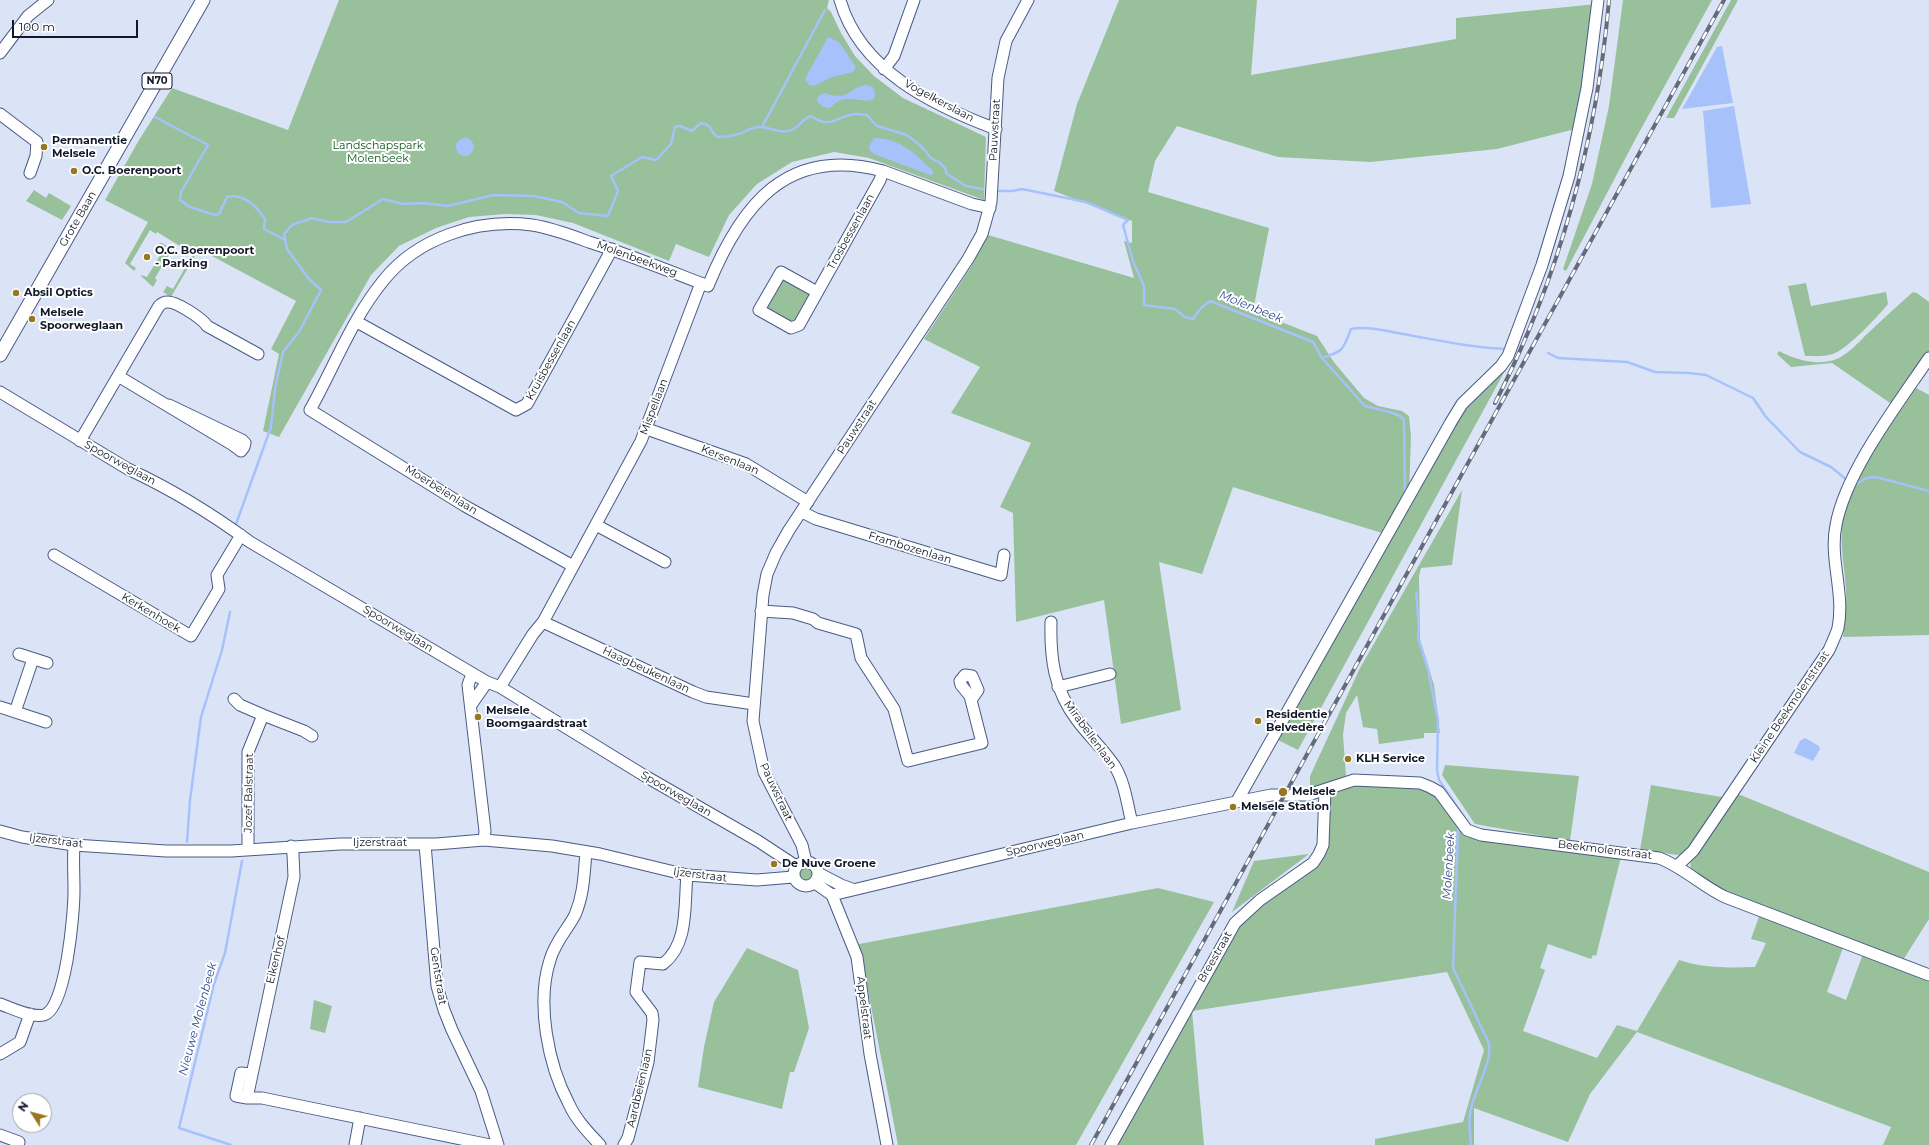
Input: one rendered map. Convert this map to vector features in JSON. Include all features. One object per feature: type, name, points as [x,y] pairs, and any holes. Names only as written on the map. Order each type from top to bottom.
[{"type":"main road","name":"Grote Baan","points":[[0,355],[203,0]]},
{"type":"street","points":[[0,53],[28,16],[48,0]]},
{"type":"street","name":"Vogelkerslaan","points":[[840,0],[846,19],[865,50],[884,69],[912,89],[939,104],[996,128]]},
{"type":"street","points":[[884,69],[894,56],[914,0]]},
{"type":"street","name":"Pauwstraat","points":[[806,862],[802,845],[764,772],[755,734],[754,704],[761,611],[767,574],[776,553],[808,502],[968,259],[982,234],[990,208],[998,78],[1006,41],[1028,0]]},
{"type":"street","points":[[1237,801],[1290,704],[1455,416],[1472,393],[1501,366],[1508,356],[1542,265],[1569,176],[1587,88],[1598,0]]},
{"type":"street","points":[[0,114],[38,142],[36,156],[30,173]]},
{"type":"street","points":[[701,283],[708,286],[718,264],[748,211],[770,188],[810,168],[838,164],[868,167],[883,171],[972,204],[990,208]]},
{"type":"street","name":"Trosbessenlaan","points":[[817,292],[777,269],[759,310],[791,328],[799,325],[817,292],[883,171]]},
{"type":"street","name":"Molenbeekweg","points":[[310,410],[356,322],[371,298],[396,266],[421,246],[444,236],[486,226],[513,224],[532,225],[552,229],[612,249],[701,283]]},
{"type":"street","name":"Kruisbessenlaan","points":[[356,322],[516,410],[527,404],[612,249]]},
{"type":"street","name":"Mispellaan","points":[[500,687],[533,634],[543,622],[647,429],[701,283]]},
{"type":"street","points":[[80,441],[158,306],[165,301],[172,302],[204,320],[207,326],[258,354]]},
{"type":"street","name":"Kleine Beekmolenstraat","points":[[1677,866],[1693,851],[1829,650],[1838,629],[1840,611],[1840,596],[1834,551],[1835,526],[1840,507],[1858,469],[1877,435],[1929,358]]},
{"type":"street","points":[[118,376],[233,445],[236,449],[241,451],[244,447],[245,443],[242,440],[169,406]]},
{"type":"street","name":"Spoorweglaan","points":[[0,392],[128,470],[149,479],[221,521],[241,536],[472,674],[486,682],[500,687],[645,776],[758,841],[796,866]]},
{"type":"street","name":"Moerbeienlaan","points":[[310,410],[465,506],[573,566]]},
{"type":"street","name":"Kersenlaan","points":[[647,429],[746,464],[765,474],[808,502]]},
{"type":"street","name":"Frambozenlaan","points":[[802,512],[816,519],[1001,575],[1004,555]]},
{"type":"street","points":[[596,525],[665,562]]},
{"type":"street","name":"Kerkenhoek","points":[[54,555],[191,636],[219,589],[217,575],[241,536]]},
{"type":"street","points":[[761,611],[793,613],[813,619],[818,623],[856,634],[861,658],[894,709],[908,762],[982,743],[971,700]]},
{"type":"street","name":"Haagbeukenlaan","points":[[543,622],[693,692],[706,697],[754,704]]},
{"type":"street","name":"Mirabellenlaan","points":[[1051,622],[1050,648],[1053,669],[1058,687],[1076,720],[1114,765],[1124,787],[1132,823]]},
{"type":"street","points":[[19,654],[47,664]]},
{"type":"street","points":[[15,712],[33,659]]},
{"type":"street","points":[[472,674],[468,685],[484,840]]},
{"type":"street","points":[[1058,687],[1110,674]]},
{"type":"street","points":[[471,705],[486,682]]},
{"type":"street","points":[[234,699],[240,705],[304,730],[312,736]]},
{"type":"street","points":[[0,707],[46,722]]},
{"type":"street","name":"Jozef Balstraat","points":[[248,850],[248,752],[263,715]]},
{"type":"street","name":"Beekmolenstraat","points":[[1279,795],[1308,794],[1354,780],[1420,783],[1439,792],[1467,830],[1481,835],[1645,854],[1659,858],[1677,866],[1708,889],[1725,897],[1929,975]]},
{"type":"street","name":"Breestraat","points":[[1111,1145],[1235,923],[1260,900],[1313,863],[1319,854],[1323,845],[1325,790]]},
{"type":"street","name":"Spoorweglaan","points":[[832,895],[1132,823],[1237,801],[1279,795]]},
{"type":"street","name":"Ijzerstraat","points":[[0,831],[22,837],[74,845],[172,851],[248,850],[332,844],[425,844],[484,840],[552,846],[586,852],[688,876],[757,880],[793,877]]},
{"type":"street","name":"Gentstraat","points":[[425,844],[438,986],[444,1010],[481,1091],[498,1144]]},
{"type":"street","points":[[0,1004],[30,1014],[44,1015],[52,1009],[59,998],[66,970],[74,892],[74,845]]},
{"type":"street","name":"Eikenhof","points":[[291,846],[293,854],[294,877],[247,1098],[262,1098],[472,1140],[490,1145],[498,1144]]},
{"type":"street","points":[[586,852],[582,896],[574,916],[555,945],[549,961],[544,1008],[550,1056],[558,1080],[569,1105],[585,1129],[600,1145]]},
{"type":"street","points":[[806,862],[816,868],[816,878],[810,886],[800,886],[793,877],[796,866],[806,862]]},
{"type":"street","name":"Aardbeienlaan","points":[[624,1145],[628,1138],[647,1067],[654,1020],[652,1014],[636,992],[640,962],[663,964],[668,960],[683,936],[688,876]]},
{"type":"street","points":[[816,878],[852,889]]},
{"type":"street","points":[[816,878],[832,895]]},
{"type":"street","name":"Appelstraat","points":[[832,895],[857,957],[870,1054],[887,1145]]},
{"type":"street","points":[[0,1054],[20,1042],[30,1014]]},
{"type":"street","points":[[355,1145],[360,1118]]},
{"type":"street","points":[[472,1140],[494,1131]]},
{"type":"street","points":[[0,1135],[18,1142]]},
{"type":"green space","name":"Landschapspark Molenbeek","points":[[339,0],[829,0],[827,8],[831,12],[841,33],[855,56],[874,76],[903,98],[986,137],[984,200],[869,158],[834,152],[792,162],[757,184],[729,215],[709,257],[676,244],[669,261],[573,223],[536,215],[505,214],[469,217],[436,228],[399,246],[371,275],[279,437],[263,431],[279,354],[271,349],[296,301],[199,249],[171,297],[163,292],[167,286],[173,289],[193,254],[157,232],[156,234],[150,230],[130,264],[136,268],[134,271],[125,263],[148,222],[105,200],[139,140],[172,88],[288,130]]},
{"type":"green space","points":[[1119,0],[1257,0],[1251,75],[1456,39],[1456,18],[1597,4],[1579,128],[1497,149],[1370,162],[1278,157],[1177,126],[1155,161],[1148,192],[1269,228],[1253,311],[1317,336],[1333,361],[1364,398],[1378,406],[1402,411],[1409,416],[1411,436],[1409,494],[1389,528],[1384,526],[1382,533],[1233,487],[1202,574],[1159,562],[1181,710],[1121,724],[1104,600],[1016,622],[1013,513],[1000,507],[1031,443],[951,413],[980,367],[924,339],[971,267],[988,235],[1134,278],[1124,241],[1132,243],[1132,221],[1054,191],[1077,104]]},
{"type":"green space","points":[[1623,0],[1712,0],[1636,138],[1566,271],[1563,269],[1592,184],[1609,106]]},
{"type":"green space","points":[[1731,0],[1738,0],[1674,118],[1666,118]]},
{"type":"green space","points":[[34,190],[46,198],[49,193],[71,206],[62,220],[26,201]]},
{"type":"green space","points":[[160,243],[177,253],[175,256],[170,253],[155,278],[157,280],[153,287],[141,275],[147,277],[164,249],[159,245]]},
{"type":"green space","points":[[784,278],[810,292],[811,296],[796,323],[792,324],[767,310],[765,307]]},
{"type":"green space","points":[[1806,283],[1811,306],[1886,292],[1888,304],[1862,332],[1840,351],[1826,356],[1805,356],[1788,286]]},
{"type":"green space","points":[[1913,292],[1917,293],[1929,302],[1929,353],[1893,405],[1832,363],[1791,367],[1777,354],[1779,351],[1800,360],[1816,362],[1831,361],[1839,358],[1854,347]]},
{"type":"green space","points":[[1507,367],[1298,750],[1276,739],[1455,425],[1470,402]]},
{"type":"green space","points":[[1916,388],[1929,395],[1929,635],[1843,637],[1846,614],[1846,597],[1842,551],[1842,527],[1845,511],[1861,474],[1883,436]]},
{"type":"green space","points":[[1462,490],[1452,565],[1421,568],[1419,576],[1420,639],[1434,685],[1440,733],[1424,733],[1424,738],[1379,744],[1377,729],[1363,727],[1357,695],[1346,713],[1343,735],[1346,776],[1318,787],[1310,788],[1310,776],[1360,668]]},
{"type":"green space","points":[[1445,765],[1579,776],[1570,841],[1475,824],[1442,775]]},
{"type":"green space","points":[[1368,782],[1424,788],[1435,795],[1442,803],[1462,834],[1476,839],[1621,857],[1596,956],[1593,955],[1591,959],[1548,944],[1540,968],[1545,970],[1523,1031],[1597,1058],[1617,1025],[1637,1031],[1679,960],[1697,965],[1716,967],[1755,967],[1766,943],[1751,939],[1760,914],[1844,945],[1827,992],[1846,1000],[1863,954],[1929,979],[1929,1145],[1883,1145],[1891,1127],[1637,1032],[1590,1094],[1568,1142],[1474,1108],[1474,1145],[1375,1145],[1375,1139],[1463,1122],[1484,1050],[1447,972],[1192,1011],[1204,1145],[1116,1145],[1244,918],[1321,862],[1326,851],[1329,801],[1335,793]]},
{"type":"green space","points":[[1651,785],[1727,798],[1686,853],[1678,855],[1640,850]]},
{"type":"green space","points":[[1738,794],[1929,872],[1929,919],[1903,960],[1713,886],[1690,870],[1691,860],[1710,836]]},
{"type":"green space","points":[[1309,854],[1232,912],[1254,861]]},
{"type":"green space","points":[[802,867],[808,867],[812,871],[812,877],[808,881],[802,881],[798,877],[798,871]]},
{"type":"green space","points":[[1158,888],[1214,902],[1076,1145],[898,1145],[859,944]]},
{"type":"green space","points":[[747,948],[798,970],[809,1028],[794,1072],[790,1072],[782,1109],[698,1087],[704,1047],[714,1002]]},
{"type":"green space","points":[[314,1000],[332,1006],[325,1033],[310,1029]]},
{"type":"water","points":[[828,37],[839,42],[856,67],[853,72],[832,77],[814,86],[809,85],[805,79]]},
{"type":"water","points":[[1722,46],[1733,103],[1682,109],[1717,47]]},
{"type":"water","points":[[867,85],[873,87],[875,93],[874,99],[866,101],[845,99],[838,101],[830,108],[823,107],[817,101],[818,96],[824,93],[840,96],[845,95],[856,88]]},
{"type":"water","points":[[1734,106],[1751,204],[1711,208],[1703,111]]},
{"type":"water","points":[[465,138],[471,141],[474,147],[471,153],[465,156],[459,153],[456,147],[459,141]]},
{"type":"water","points":[[874,138],[892,141],[907,148],[933,171],[933,174],[930,175],[874,154],[870,151],[869,146]]},
{"type":"water","points":[[1805,738],[1819,746],[1820,749],[1813,761],[1794,753],[1800,741]]},
{"type":"waterway","points":[[762,127],[825,10]]},
{"type":"waterway","name":"Molenbeek","points":[[236,524],[271,427],[275,389],[283,352],[299,332],[321,290],[309,279],[287,249],[284,234],[292,225],[312,218],[328,222],[346,222],[383,199],[403,204],[423,203],[448,206],[493,195],[534,196],[562,202],[579,213],[608,216],[618,191],[611,176],[642,157],[656,160],[671,144],[675,127],[680,126],[692,131],[701,123],[708,125],[714,135],[719,137],[732,136],[756,127],[785,132],[794,129],[806,118],[811,116],[823,122],[828,122],[854,114],[867,115],[877,126],[907,135],[921,146],[932,159],[939,162],[945,168],[947,174],[966,186],[983,189]]},
{"type":"waterway","points":[[155,117],[208,145],[181,192],[180,200],[190,207],[215,215],[219,214],[227,197],[239,197],[254,205],[258,210],[265,219],[264,229],[285,240]]},
{"type":"waterway","name":"Molenbeek","points":[[999,191],[1022,189],[1086,202],[1128,220],[1123,225],[1133,261],[1144,286],[1144,305],[1175,309],[1185,317],[1193,319],[1201,308],[1210,301],[1313,342],[1322,358],[1365,406],[1393,413],[1400,416],[1404,420],[1405,495]]},
{"type":"waterway","points":[[1322,358],[1342,349],[1351,329],[1358,328],[1377,329],[1442,341],[1507,349]]},
{"type":"waterway","points":[[1548,353],[1558,358],[1627,362],[1655,372],[1706,375],[1753,398],[1766,417],[1800,452],[1831,467],[1847,480]]},
{"type":"waterway","points":[[1856,484],[1867,478],[1876,477],[1929,491]]},
{"type":"waterway","name":"Molenbeek","points":[[1416,592],[1419,626],[1418,638],[1428,669],[1438,720],[1437,770],[1439,780],[1466,820]]},
{"type":"waterway","name":"Nieuwe Molenbeek","points":[[187,842],[190,800],[201,717],[222,650],[230,612]]},
{"type":"waterway","name":"Molenbeek","points":[[1460,827],[1458,829],[1453,968],[1489,1042],[1488,1061],[1473,1100],[1470,1113],[1471,1145]]},
{"type":"waterway","name":"Nieuwe Molenbeek","points":[[231,1145],[179,1128],[214,984],[225,953],[242,861]]},
{"type":"railway","points":[[1495,403],[1518,356],[1538,307],[1556,258],[1572,207],[1585,156],[1595,104],[1609,0]]},
{"type":"railway","points":[[1091,1145],[1724,0]]},
{"type":"place","name":"Permanentie Melsele","points":[[44,147]]},
{"type":"place","name":"O.C. Boerenpoort","points":[[74,171]]},
{"type":"place","name":"O.C. Boerenpoort - Parking","points":[[147,257]]},
{"type":"place","name":"Absil Optics","points":[[16,293]]},
{"type":"place","name":"Melsele Spoorweglaan","points":[[32,319]]},
{"type":"place","name":"Melsele Boomgaardstraat","points":[[478,717]]},
{"type":"place","name":"Residentie Belvedère","points":[[1258,721]]},
{"type":"place","name":"KLH Service","points":[[1348,759]]},
{"type":"place","name":"Melsele","points":[[1283,792]]},
{"type":"place","name":"Melsele Station","points":[[1233,807]]},
{"type":"place","name":"De Nuve Groene","points":[[774,864]]}]
